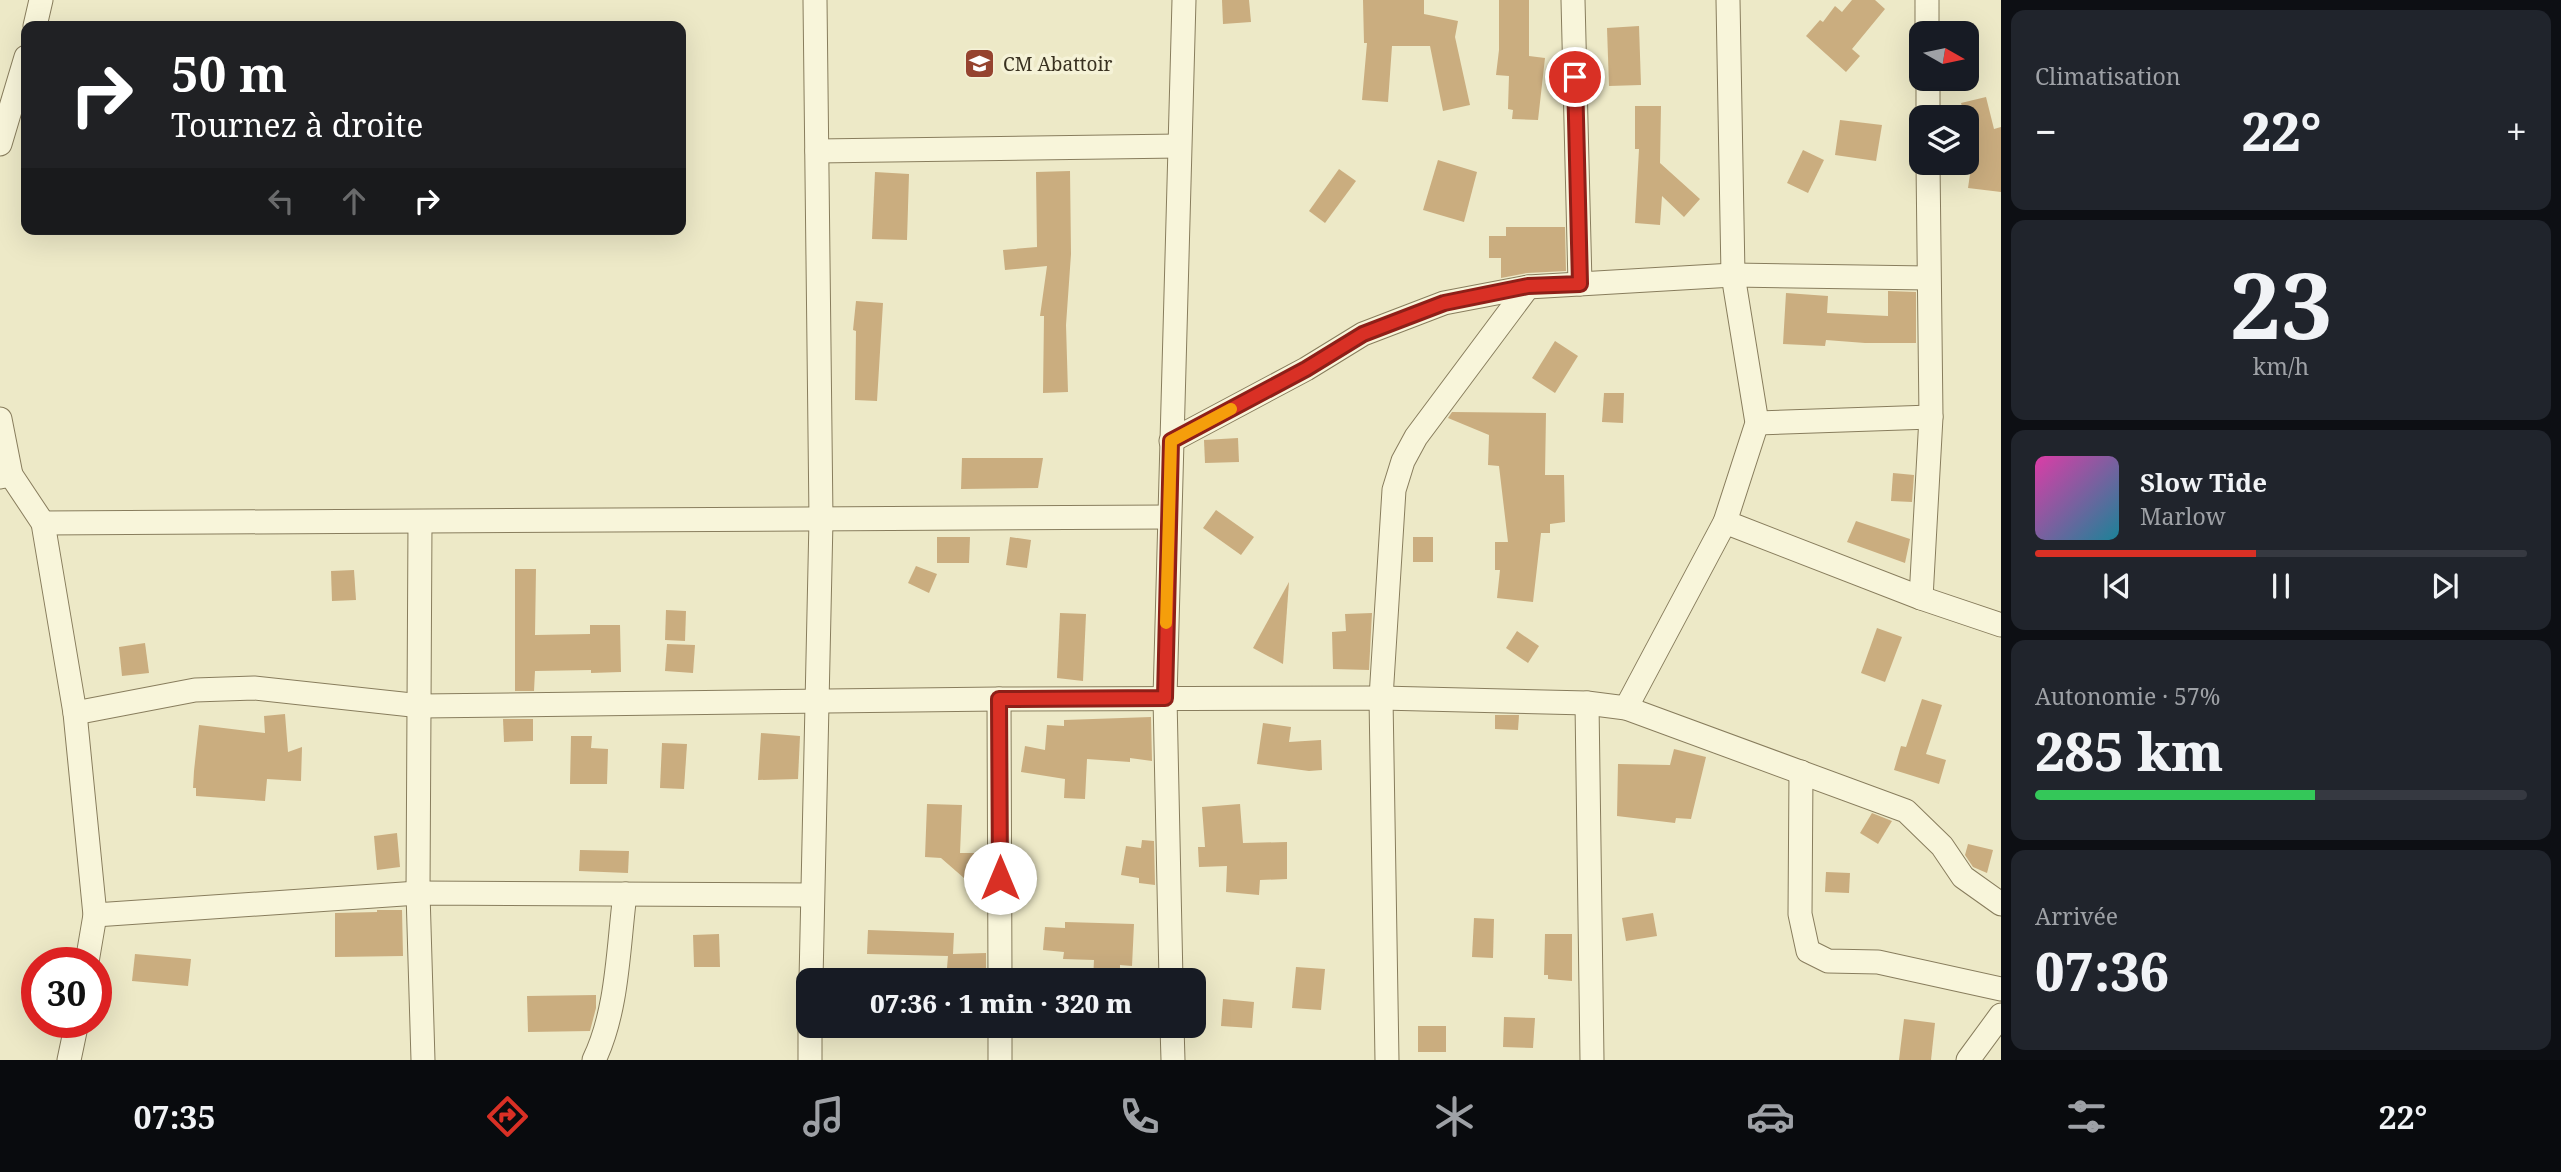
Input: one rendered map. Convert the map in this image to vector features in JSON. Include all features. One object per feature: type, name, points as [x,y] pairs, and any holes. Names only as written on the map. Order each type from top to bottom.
[{"type":"street","points":[[37,21],[41,0]]},
{"type":"street","points":[[811,968],[821,520],[815,0]]},
{"type":"street","points":[[1171,968],[1165,698],[1184,0]]},
{"type":"street","points":[[1573,0],[1580,284]]},
{"type":"street","points":[[1626,708],[1725,522],[1757,423],[1733,275],[1728,0]]},
{"type":"street","points":[[1927,0],[1927,21]]},
{"type":"street","points":[[0,144],[21,74]]},
{"type":"street","points":[[817,151],[1179,146]]},
{"type":"street","points":[[1921,598],[1931,417],[1928,175]]},
{"type":"street","points":[[1171,441],[1306,369],[1363,334],[1444,303],[1528,286],[1733,275],[1928,278]]},
{"type":"street","points":[[1387,1060],[1381,698],[1394,490],[1403,461],[1416,437],[1528,286]]},
{"type":"street","points":[[1757,423],[1931,417]]},
{"type":"street","points":[[0,419],[6,476],[43,523],[75,713],[95,915],[90,947]]},
{"type":"street","points":[[43,523],[1169,517]]},
{"type":"street","points":[[420,522],[418,893],[423,1060]]},
{"type":"street","points":[[1725,522],[1921,598],[2001,625]]},
{"type":"street","points":[[75,713],[195,690],[254,688],[421,706],[1165,698],[1381,698],[1587,703],[1626,708],[1906,811],[1942,845],[1964,877],[2001,904]]},
{"type":"street","points":[[999,699],[1000,968]]},
{"type":"street","points":[[1587,703],[1592,1060]]},
{"type":"street","points":[[1801,772],[1800,915],[1808,950],[1828,961],[1878,962],[2001,989]]},
{"type":"street","points":[[95,915],[418,893],[812,895]]},
{"type":"street","points":[[594,1060],[606,1029],[610,1008],[625,894]]},
{"type":"street","points":[[1968,1060],[2001,1015]]},
{"type":"street","points":[[69,1060],[74,1038]]},
{"type":"street","points":[[810,1038],[810,1060]]},
{"type":"street","points":[[1000,1038],[1000,1060]]},
{"type":"street","points":[[1172,1038],[1173,1060]]},
{"type":"building","points":[[1222,0],[1249,0],[1251,22],[1223,24]]},
{"type":"building","points":[[1363,0],[1424,0],[1424,14],[1458,21],[1455,37],[1470,105],[1443,111],[1430,46],[1392,46],[1388,102],[1362,100],[1367,43],[1364,43]]},
{"type":"building","points":[[1499,0],[1529,0],[1529,56],[1545,58],[1538,120],[1512,119],[1513,110],[1508,109],[1509,76],[1496,75]]},
{"type":"building","points":[[1852,0],[1875,0],[1885,9],[1852,49],[1860,56],[1846,72],[1806,36],[1820,20],[1823,22],[1835,6],[1842,12]]},
{"type":"building","points":[[1639,26],[1641,85],[1609,86],[1607,28]]},
{"type":"building","points":[[1986,97],[1994,129],[2001,127],[2001,192],[1968,188],[1970,175],[1979,175],[1979,105],[1961,103]]},
{"type":"building","points":[[1635,106],[1661,106],[1660,163],[1700,199],[1684,217],[1662,196],[1660,225],[1635,223],[1639,149],[1635,149]]},
{"type":"building","points":[[1840,120],[1882,125],[1876,161],[1835,155]]},
{"type":"building","points":[[1803,150],[1824,160],[1808,193],[1787,183]]},
{"type":"building","points":[[1438,160],[1477,172],[1464,222],[1423,210]]},
{"type":"building","points":[[1339,169],[1356,181],[1325,223],[1309,211]]},
{"type":"building","points":[[1070,171],[1071,254],[1066,325],[1068,392],[1043,393],[1044,316],[1040,316],[1047,266],[1005,270],[1003,250],[1037,247],[1036,172]]},
{"type":"building","points":[[875,172],[909,174],[907,240],[872,239]]},
{"type":"building","points":[[1506,227],[1565,227],[1566,271],[1527,273],[1501,278],[1501,258],[1489,258],[1489,236],[1506,236]]},
{"type":"building","points":[[1888,291],[1916,292],[1916,343],[1826,340],[1825,346],[1783,344],[1786,293],[1828,296],[1827,313],[1888,316]]},
{"type":"building","points":[[856,301],[883,303],[877,401],[855,400],[856,331],[853,330]]},
{"type":"building","points":[[1555,341],[1578,356],[1555,393],[1532,378]]},
{"type":"building","points":[[1604,393],[1624,393],[1623,423],[1602,422]]},
{"type":"building","points":[[1452,412],[1546,413],[1545,475],[1564,475],[1565,522],[1550,524],[1550,533],[1541,533],[1533,602],[1497,598],[1500,570],[1495,570],[1495,542],[1508,542],[1499,466],[1488,465],[1489,435],[1448,418]]},
{"type":"building","points":[[1238,438],[1239,462],[1205,463],[1204,440]]},
{"type":"building","points":[[962,458],[1043,458],[1038,488],[961,489]]},
{"type":"building","points":[[1893,473],[1914,475],[1912,502],[1891,501]]},
{"type":"building","points":[[1216,510],[1254,537],[1241,555],[1203,528]]},
{"type":"building","points":[[1856,521],[1910,539],[1905,563],[1847,542]]},
{"type":"building","points":[[937,537],[970,537],[969,563],[937,563]]},
{"type":"building","points":[[1010,537],[1031,540],[1027,568],[1006,565]]},
{"type":"building","points":[[1413,537],[1433,537],[1433,562],[1413,562]]},
{"type":"building","points":[[916,566],[937,574],[929,593],[908,583]]},
{"type":"building","points":[[515,569],[536,569],[535,635],[590,634],[590,625],[620,625],[621,672],[535,671],[534,691],[515,691]]},
{"type":"building","points":[[354,570],[356,600],[332,601],[331,571]]},
{"type":"building","points":[[1289,582],[1283,664],[1253,648]]},
{"type":"building","points":[[666,610],[686,611],[685,641],[665,640]]},
{"type":"building","points":[[1060,613],[1086,614],[1083,681],[1057,678]]},
{"type":"building","points":[[1372,613],[1369,670],[1333,669],[1332,632],[1346,631],[1345,614]]},
{"type":"building","points":[[1877,628],[1902,637],[1885,682],[1861,673]]},
{"type":"building","points":[[1517,631],[1539,646],[1528,663],[1506,648]]},
{"type":"building","points":[[145,643],[149,673],[122,676],[119,647]]},
{"type":"building","points":[[667,644],[695,645],[693,673],[665,671]]},
{"type":"building","points":[[1922,699],[1942,705],[1926,754],[1946,760],[1939,784],[1894,770],[1901,746],[1906,747]]},
{"type":"building","points":[[285,714],[288,752],[302,747],[301,781],[267,779],[265,801],[196,796],[196,788],[193,788],[199,725],[265,733],[264,716]]},
{"type":"building","points":[[1495,715],[1519,715],[1518,730],[1495,729]]},
{"type":"building","points":[[1151,717],[1152,761],[1130,758],[1130,762],[1087,759],[1085,799],[1064,798],[1065,779],[1021,772],[1025,746],[1045,750],[1047,725],[1064,726],[1064,720]]},
{"type":"building","points":[[503,719],[533,719],[533,741],[504,742]]},
{"type":"building","points":[[1263,723],[1291,727],[1289,742],[1321,740],[1322,770],[1309,771],[1257,764]]},
{"type":"building","points":[[761,733],[800,736],[798,779],[758,780]]},
{"type":"building","points":[[571,736],[592,736],[591,748],[608,749],[607,784],[570,784]]},
{"type":"building","points":[[662,743],[687,744],[684,789],[660,788]]},
{"type":"building","points":[[1674,749],[1706,757],[1691,819],[1676,818],[1675,823],[1617,816],[1618,764],[1670,765]]},
{"type":"building","points":[[927,804],[962,805],[960,853],[986,853],[986,869],[972,885],[941,858],[925,857]]},
{"type":"building","points":[[1240,804],[1243,843],[1287,842],[1287,879],[1260,880],[1259,895],[1226,892],[1227,866],[1199,867],[1198,847],[1205,847],[1202,807]]},
{"type":"building","points":[[1872,813],[1892,821],[1878,844],[1860,833]]},
{"type":"building","points":[[397,833],[400,867],[377,870],[374,836]]},
{"type":"building","points":[[1142,840],[1154,841],[1155,885],[1139,883],[1139,878],[1121,875],[1126,846],[1141,848]]},
{"type":"building","points":[[1968,844],[1993,850],[1987,873],[1973,867],[1965,855]]},
{"type":"building","points":[[580,850],[629,851],[628,873],[579,871]]},
{"type":"building","points":[[1826,872],[1850,873],[1849,893],[1825,892]]},
{"type":"building","points":[[402,910],[403,956],[335,957],[335,913]]},
{"type":"building","points":[[1653,913],[1657,936],[1626,941],[1622,918]]},
{"type":"building","points":[[1474,918],[1494,919],[1493,958],[1472,957]]},
{"type":"building","points":[[1065,922],[1134,924],[1132,966],[1094,968],[1094,960],[1063,959],[1064,952],[1043,950],[1045,927],[1065,928]]},
{"type":"building","points":[[868,930],[954,933],[953,954],[986,953],[986,968],[947,968],[948,956],[867,954]]},
{"type":"building","points":[[719,934],[720,967],[694,967],[693,935]]},
{"type":"building","points":[[1545,934],[1572,934],[1572,981],[1548,979],[1548,975],[1544,975]]},
{"type":"building","points":[[135,954],[191,959],[188,986],[132,981]]},
{"type":"building","points":[[1296,967],[1325,969],[1321,1010],[1292,1008]]},
{"type":"building","points":[[596,995],[596,1008],[590,1031],[528,1032],[527,996]]},
{"type":"building","points":[[1223,999],[1254,1002],[1252,1028],[1221,1026]]},
{"type":"building","points":[[1504,1017],[1535,1018],[1533,1048],[1503,1047]]},
{"type":"building","points":[[1904,1019],[1935,1023],[1931,1060],[1899,1060]]},
{"type":"building","points":[[1418,1026],[1446,1026],[1446,1052],[1418,1052]]},
{"type":"slow traffic","points":[[1166,623],[1171,441],[1231,409]]},
{"type":"place","name":"CM Abattoir","points":[[980,64]]},
{"type":"route","points":[[1000,878],[999,699],[1165,698],[1171,441],[1306,369],[1363,334],[1444,303],[1528,286],[1580,284],[1575,77]]}]
